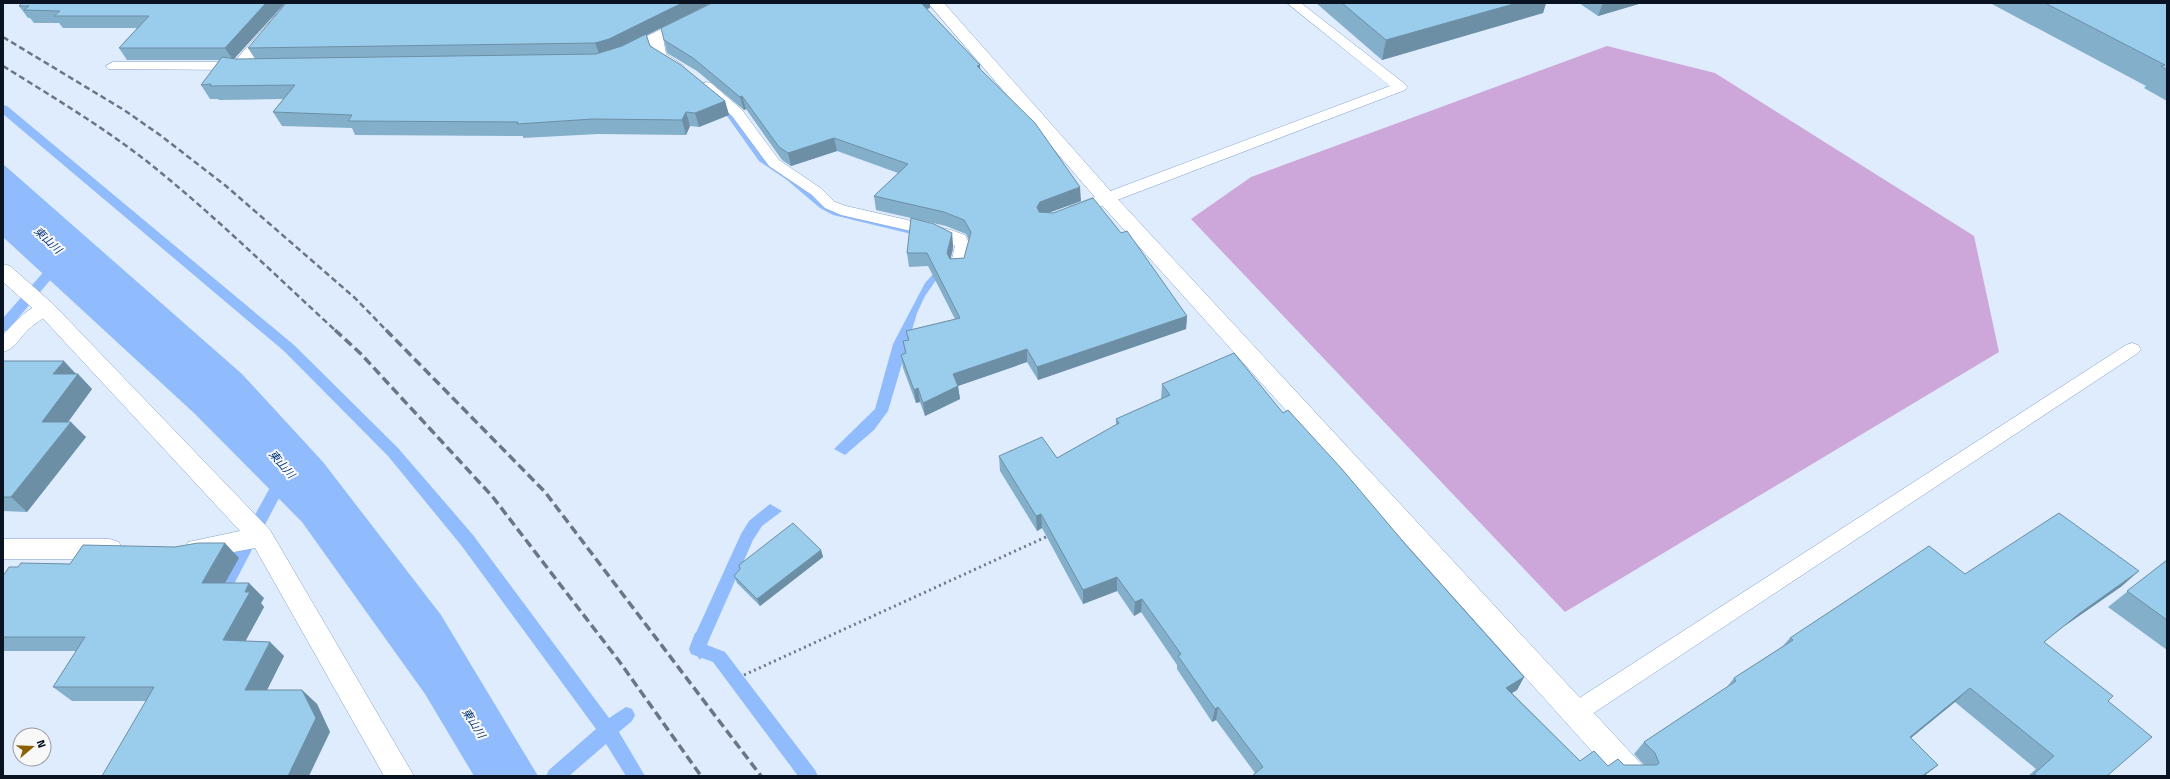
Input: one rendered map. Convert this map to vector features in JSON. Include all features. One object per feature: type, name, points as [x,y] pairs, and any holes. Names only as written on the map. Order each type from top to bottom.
[{"type":"street","points":[[240,66],[294,3]]},
{"type":"street","points":[[609,61],[726,3]]},
{"type":"street","points":[[936,3],[1107,199],[1633,776]]},
{"type":"street","points":[[240,66],[277,67]]},
{"type":"street","points":[[3,271],[45,308],[260,537],[400,776]]},
{"type":"street","points":[[178,549],[202,549],[260,537]]},
{"type":"street","points":[[3,549],[130,549]]},
{"type":"lane","points":[[1060,216],[1400,87],[1293,3]]},
{"type":"lane","points":[[656,37],[660,56],[694,77],[737,112],[774,163],[817,192],[830,205],[841,210],[951,235],[959,239],[963,246],[958,267]]},
{"type":"lane","points":[[113,66],[240,66]]},
{"type":"lane","points":[[3,346],[23,324],[45,308]]},
{"type":"lane","points":[[1575,713],[2132,350]]},
{"type":"path","points":[[744,674],[1051,534]]},
{"type":"shaded area","points":[[1607,46],[1715,73],[1974,236],[1999,352],[1565,612],[1191,219],[1251,177]]},
{"type":"water","points":[[723,105],[785,173],[820,201],[953,242],[953,250],[950,260],[925,296],[917,313],[888,411],[874,430],[845,455],[834,449],[875,409],[893,344],[925,283],[944,262],[944,242],[833,215],[820,208],[787,180],[759,161],[727,116]]},
{"type":"water","name":"東山川","points":[[3,164],[242,374],[323,462],[441,615],[538,776],[474,776],[425,694],[302,522],[195,414],[3,237]]},
{"type":"water","points":[[770,504],[782,511],[762,526],[753,540],[700,660],[690,646],[741,534],[749,521]]},
{"type":"building","points":[[22,3],[266,3],[225,48],[119,48],[149,16],[54,16],[60,11],[24,10],[29,6],[19,6]]},
{"type":"building","points":[[286,3],[682,3],[609,39],[595,43],[248,48]]},
{"type":"building","points":[[712,3],[921,3],[980,65],[977,66],[1035,123],[1080,187],[1040,202],[1037,207],[1039,212],[1053,213],[1093,198],[1121,233],[1127,231],[1187,316],[1037,367],[1027,349],[953,374],[958,386],[923,403],[918,388],[914,390],[901,355],[906,353],[903,341],[909,340],[906,331],[960,318],[927,253],[907,253],[911,218],[934,224],[952,233],[947,253],[950,259],[964,258],[971,232],[964,220],[944,212],[874,196],[908,164],[834,138],[788,153],[779,147],[742,96],[740,97],[693,58],[664,40],[661,28]]},
{"type":"building","points":[[1342,3],[1517,3],[1386,40]]},
{"type":"building","points":[[2045,3],[2167,3],[2167,70],[2161,66],[2165,65]]},
{"type":"building","points":[[646,34],[650,46],[681,65],[725,101],[695,113],[686,112],[682,120],[593,119],[517,124],[518,122],[348,121],[352,115],[273,112],[295,85],[201,85],[222,57],[236,59],[596,54],[622,46]]},
{"type":"building","points":[[1234,353],[1283,413],[1288,410],[1341,468],[1406,545],[1524,677],[1506,688],[1580,761],[1594,751],[1608,766],[1618,759],[1624,765],[1657,765],[1659,763],[1655,753],[1644,742],[1736,681],[1734,678],[1793,640],[1790,638],[1929,546],[1965,574],[2059,513],[2139,571],[2080,613],[2044,642],[2113,696],[2108,701],[2152,737],[2107,776],[2037,776],[2034,774],[2054,756],[1970,688],[1910,737],[1938,765],[1922,776],[1252,776],[1263,767],[1218,707],[1215,709],[1178,656],[1181,654],[1142,599],[1135,602],[1117,577],[1083,590],[1041,514],[1036,516],[999,456],[1042,437],[1057,458],[1119,423],[1116,419],[1170,395],[1162,384]]},
{"type":"building","points":[[3,361],[64,361],[53,374],[78,374],[42,422],[71,422],[11,497],[3,497]]},
{"type":"building","points":[[793,523],[821,550],[757,599],[734,576],[740,569],[739,565]]},
{"type":"building","points":[[198,543],[225,543],[202,583],[249,583],[245,592],[250,592],[223,640],[270,642],[245,690],[302,690],[316,718],[288,776],[102,776],[154,687],[53,687],[85,637],[3,637],[3,576],[9,567],[18,567],[21,563],[70,564],[83,545],[175,547]]},
{"type":"building","points":[[2167,560],[2167,620],[2127,591]]},
{"type":"waterway","points":[[3,108],[289,348],[393,452],[467,540],[608,731]]},
{"type":"waterway","points":[[3,327],[59,262]]},
{"type":"waterway","name":"東山川","points":[[217,600],[283,477]]},
{"type":"waterway","points":[[701,638],[697,649],[719,657],[809,776]]},
{"type":"waterway","points":[[608,731],[626,715]]},
{"type":"waterway","points":[[555,776],[608,731]]},
{"type":"waterway","points":[[608,731],[636,776]]},
{"type":"railway","points":[[3,37],[124,110],[160,135],[226,186],[355,298],[387,331]]},
{"type":"railway","points":[[3,66],[96,125],[149,163],[220,224],[336,331]]},
{"type":"railway","points":[[335,330],[361,354],[492,496],[619,661],[701,776]]},
{"type":"railway","points":[[386,330],[545,492],[761,776]]}]
